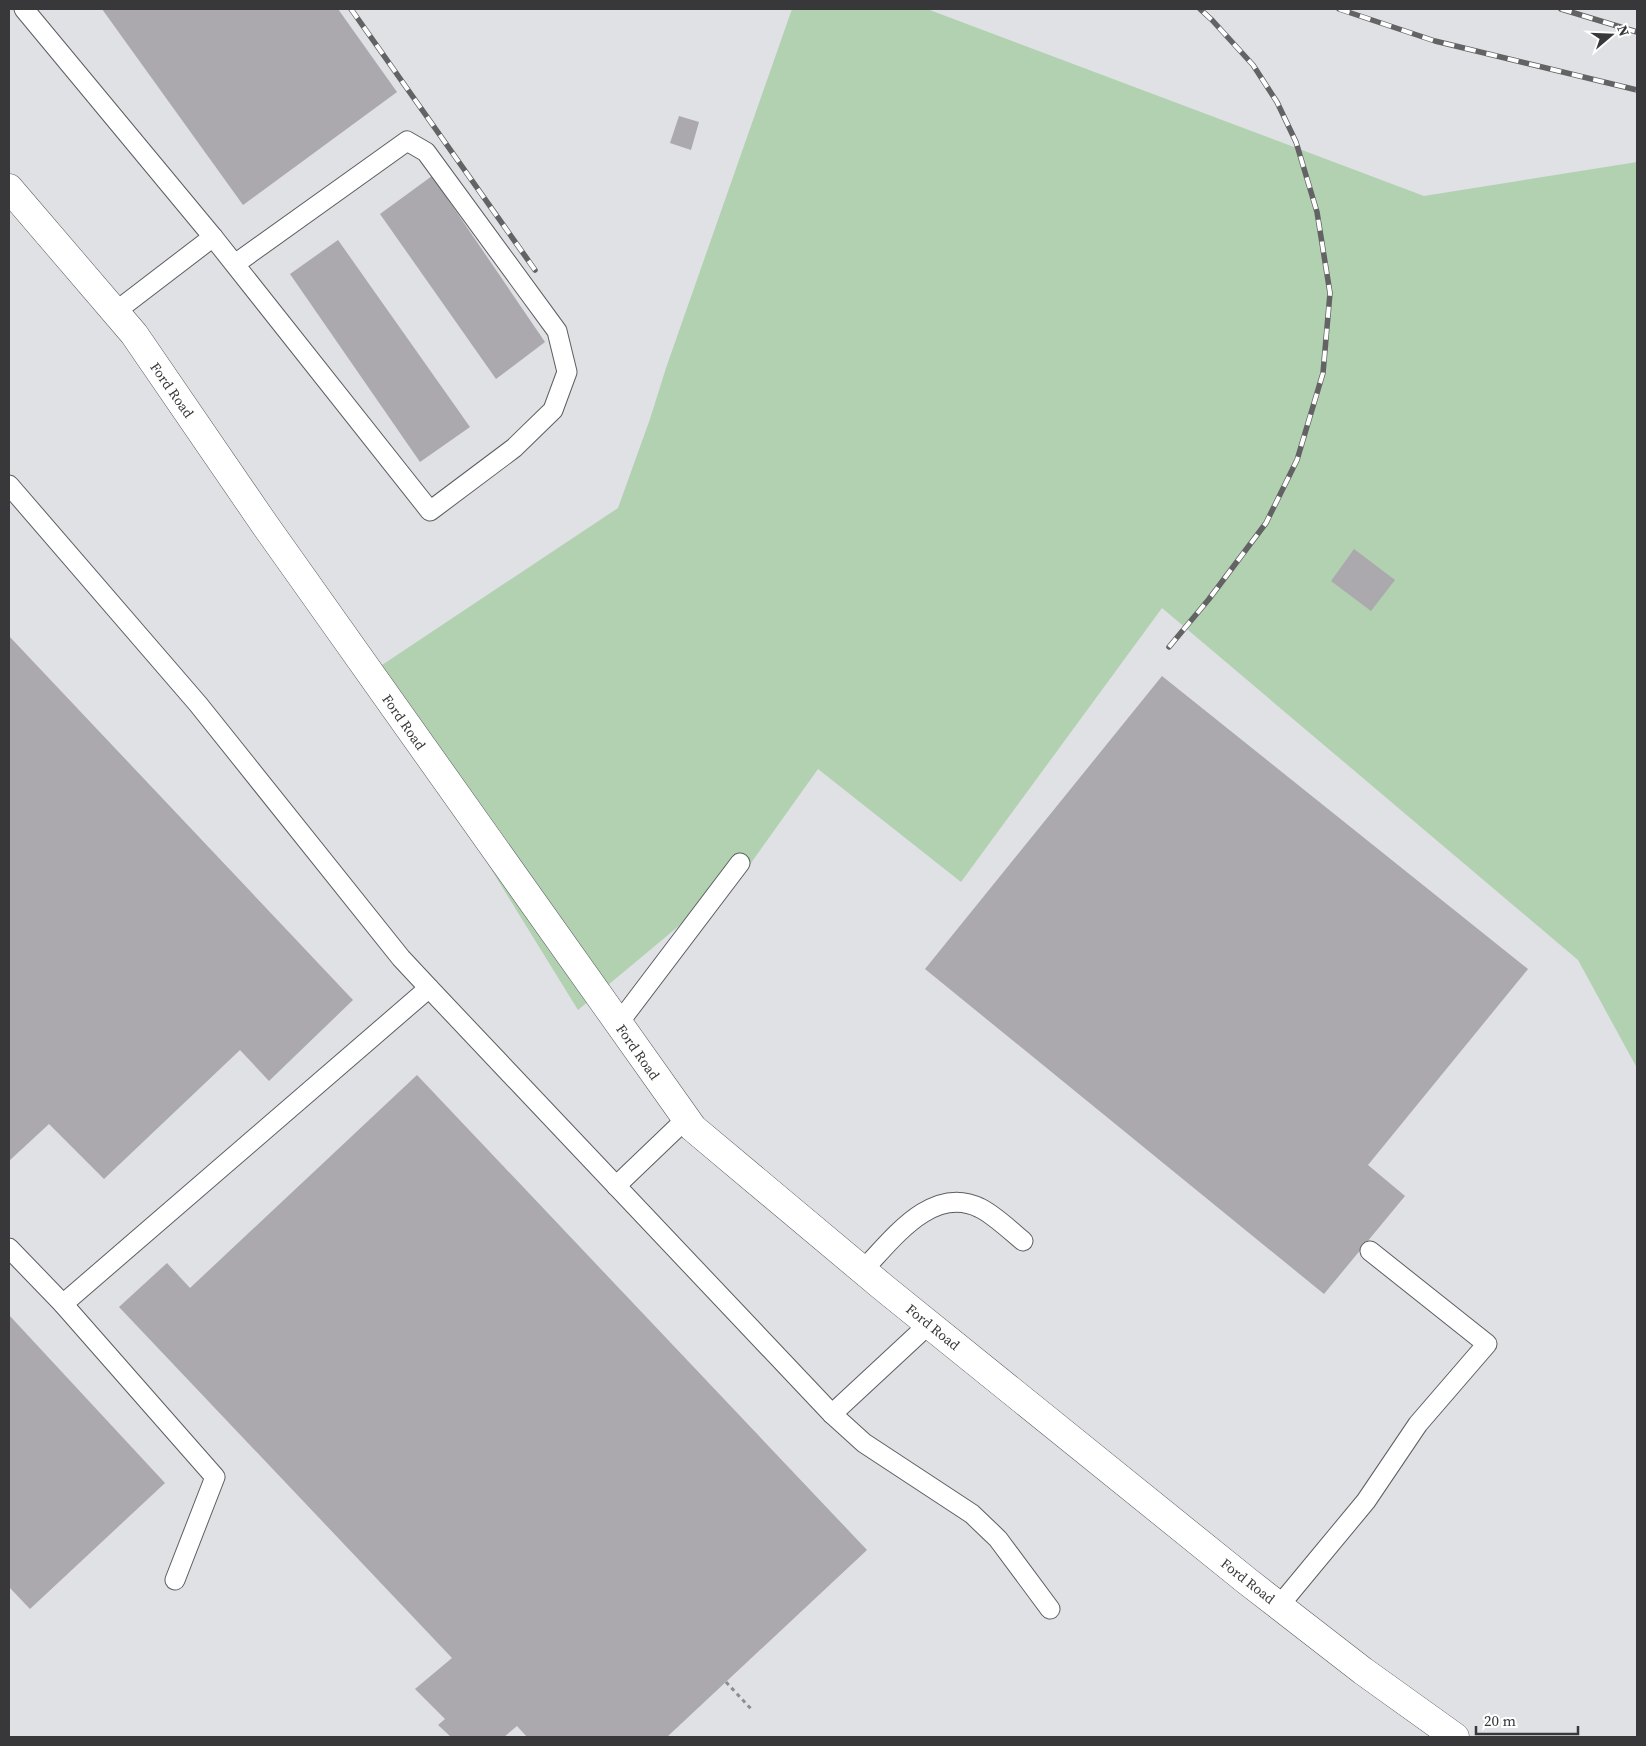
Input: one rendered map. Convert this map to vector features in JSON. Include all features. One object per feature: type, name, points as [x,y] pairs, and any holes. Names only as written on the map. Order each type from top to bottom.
[{"type":"street","name":"Ford Road","points":[[9,188],[134,334],[265,525],[693,1128],[929,1324],[1279,1606],[1363,1671],[1456,1737]]},
{"type":"lane","points":[[24,9],[214,237],[235,264],[430,511],[514,448],[553,410],[567,372],[557,331],[426,152],[407,141],[235,264]]},
{"type":"lane","points":[[115,312],[214,237]]},
{"type":"lane","points":[[9,485],[198,704],[395,950],[429,988],[832,1414],[864,1443],[972,1514],[998,1539],[1050,1609]]},
{"type":"lane","points":[[618,1024],[740,863]]},
{"type":"lane","points":[[63,1304],[429,988]]},
{"type":"lane","points":[[616,1186],[686,1119]]},
{"type":"lane","points":[[863,1270],[908,1223],[939,1204],[962,1202],[981,1208],[1023,1241]]},
{"type":"lane","points":[[9,1248],[63,1304],[215,1477],[175,1580]]},
{"type":"lane","points":[[1279,1606],[1366,1501],[1418,1424],[1487,1344],[1370,1250]]},
{"type":"lane","points":[[832,1414],[929,1324]]},
{"type":"path","points":[[726,1682],[753,1711]]},
{"type":"green space","points":[[792,9],[927,9],[1424,196],[1637,162],[1637,1068],[1578,960],[1162,608],[961,882],[818,769],[746,870],[578,1010],[370,673],[618,508]]},
{"type":"building","points":[[102,9],[338,9],[397,92],[243,205]]},
{"type":"building","points":[[679,116],[699,122],[691,150],[670,143]]},
{"type":"building","points":[[432,176],[545,342],[496,379],[380,214]]},
{"type":"building","points":[[338,240],[470,427],[420,462],[290,274]]},
{"type":"building","points":[[1354,549],[1395,580],[1371,611],[1331,581]]},
{"type":"building","points":[[9,636],[353,1000],[269,1081],[240,1050],[104,1179],[49,1124],[9,1161]]},
{"type":"building","points":[[1162,676],[1528,969],[1368,1165],[1405,1196],[1324,1294],[925,969]]},
{"type":"building","points":[[417,1075],[867,1550],[667,1737],[527,1737],[517,1726],[504,1737],[451,1737],[438,1725],[445,1719],[415,1689],[452,1658],[119,1307],[167,1263],[190,1288]]},
{"type":"building","points":[[9,1315],[165,1483],[30,1609],[9,1587]]},
{"type":"railway","points":[[351,9],[535,270]]},
{"type":"railway","points":[[1169,647],[1209,599],[1266,523],[1297,460],[1323,373],[1330,293],[1317,212],[1296,142],[1277,102],[1253,65],[1200,9]]},
{"type":"railway","points":[[1339,9],[1435,41],[1637,90]]},
{"type":"railway","points":[[1561,9],[1637,32]]}]
